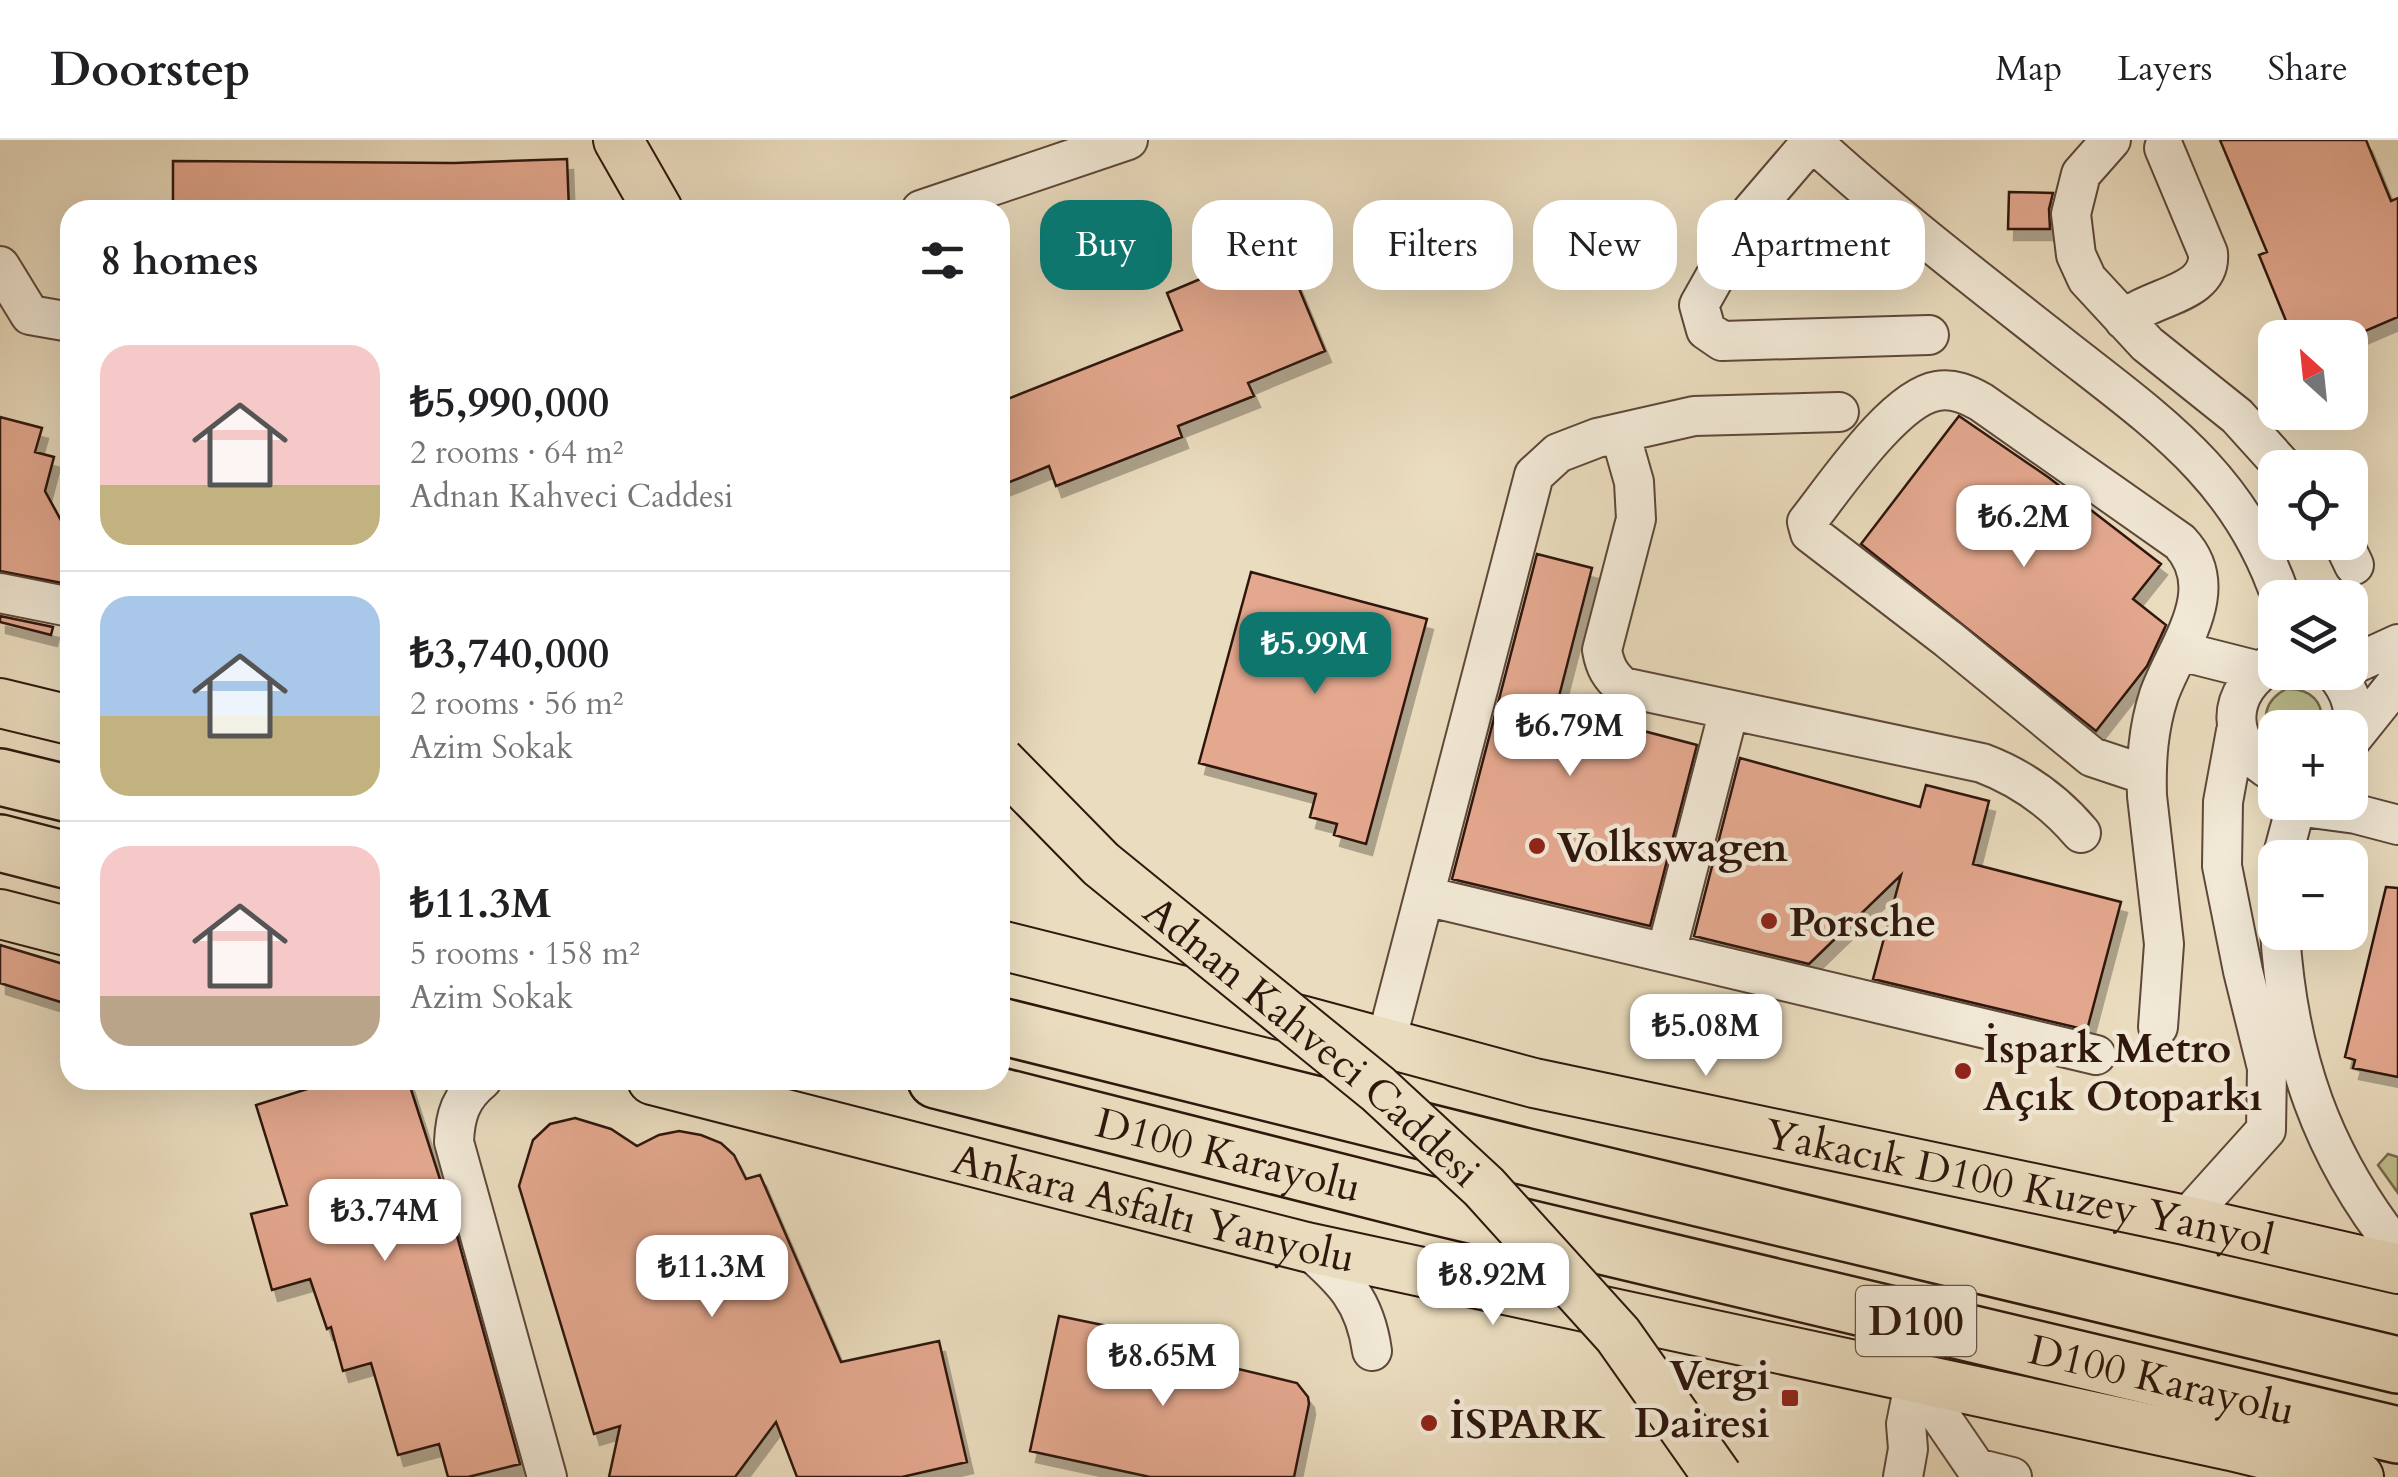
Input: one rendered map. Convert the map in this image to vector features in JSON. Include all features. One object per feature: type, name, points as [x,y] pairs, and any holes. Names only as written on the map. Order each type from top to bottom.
[{"type":"highway","points":[[0,777],[60,792]]},
{"type":"highway","points":[[0,843],[60,858]]},
{"type":"highway","name":"D100 Karayolu","points":[[1010,1028],[1562,1166],[2398,1365]]},
{"type":"highway","name":"D100 Karayolu","points":[[976,1090],[1434,1206],[2398,1435]]},
{"type":"main road","points":[[618,140],[652,200]]},
{"type":"main road","points":[[0,703],[60,718]]},
{"type":"main road","name":"Adnan Kahveci Caddesi","points":[[1010,770],[1101,864],[1378,1089],[1484,1187],[1618,1335],[1718,1477]]},
{"type":"main road","points":[[0,914],[60,929]]},
{"type":"main road","name":"Yakacık D100 Kuzey Yanyol","points":[[1010,948],[1534,1083],[2186,1220],[2398,1269]]},
{"type":"main road","name":"Ankara Asfaltı Yanyolu","points":[[691,1090],[1306,1246],[2359,1477]]},
{"type":"street","points":[[951,200],[1128,140]]},
{"type":"street","points":[[1929,336],[1722,340],[1706,330],[1699,305],[1752,212],[1812,140],[1884,207],[2149,415],[2197,458],[2242,514],[2268,558],[2276,580]]},
{"type":"street","points":[[2111,140],[2081,174],[2070,214],[2076,255],[2087,279],[2147,344],[2237,416],[2268,450]]},
{"type":"street","points":[[2124,320],[2143,305],[2195,285],[2209,262],[2164,148]]},
{"type":"street","points":[[0,266],[15,322],[60,322]]},
{"type":"street","points":[[2146,776],[2092,758],[1948,639],[1810,534],[1807,522],[1890,419],[1921,396],[1937,391],[1968,395],[2180,542],[2198,574],[2200,586],[2194,618],[2160,691],[2150,724],[2146,776],[2164,944],[2158,1026]]},
{"type":"street","points":[[1386,1042],[1534,475],[1558,453],[1620,433],[1694,416],[1839,412]]},
{"type":"street","points":[[1620,433],[1634,482],[1636,520],[1604,635],[1604,664],[1623,687],[1982,762],[2046,797],[2081,833]]},
{"type":"street","points":[[0,593],[60,605]]},
{"type":"street","points":[[2368,658],[2398,644]]},
{"type":"street","points":[[2180,650],[2258,665]]},
{"type":"street","points":[[2186,1220],[2266,1130],[2267,1068],[2242,971],[2222,866],[2223,802],[2238,705],[2245,687],[2258,675]]},
{"type":"street","points":[[2368,718],[2398,681]]},
{"type":"street","points":[[1666,953],[1728,710]]},
{"type":"street","points":[[2236,731],[2258,763]]},
{"type":"street","points":[[2368,817],[2398,825]]},
{"type":"street","points":[[1425,896],[2096,1054]]},
{"type":"street","points":[[2282,950],[2287,1006],[2303,1078],[2318,1119],[2362,1201],[2398,1250]]},
{"type":"street","points":[[470,1090],[455,1118],[454,1142],[547,1477]]},
{"type":"street","points":[[1306,1246],[1341,1278],[1356,1298],[1372,1351]]},
{"type":"street","points":[[1902,1477],[1915,1378]]},
{"type":"street","points":[[1915,1378],[1976,1468],[2012,1477]]},
{"type":"street","points":[[2248,1477],[2299,1462]]},
{"type":"shaded area","points":[[2285,690],[2303,691],[2314,698],[2321,710],[2267,710]]},
{"type":"shaded area","points":[[2388,1154],[2398,1157],[2398,1193],[2378,1165]]},
{"type":"building","points":[[2220,140],[2366,140],[2391,201],[2398,198],[2398,317],[2368,330],[2368,320],[2286,320],[2259,255],[2267,252]]},
{"type":"building","points":[[567,159],[569,200],[173,200],[173,161],[454,163]]},
{"type":"building","points":[[2009,192],[2053,193],[2050,229],[2008,229]]},
{"type":"building","points":[[1192,282],[1192,290],[1300,290],[1325,351],[1248,383],[1254,396],[1178,426],[1182,437],[1056,486],[1049,466],[1010,482],[1010,398],[1182,330],[1167,293]]},
{"type":"building","points":[[1959,416],[2048,477],[2161,564],[2133,599],[2166,625],[2147,666],[2096,731],[1861,544]]},
{"type":"building","points":[[0,417],[42,428],[35,452],[54,457],[45,491],[60,519],[60,583],[0,571]]},
{"type":"building","points":[[1537,554],[1592,568],[1556,708],[1697,745],[1650,926],[1452,879]]},
{"type":"building","points":[[1251,572],[1427,619],[1366,844],[1334,835],[1337,824],[1310,817],[1316,794],[1199,763]]},
{"type":"building","points":[[0,616],[53,627],[51,635],[0,622]]},
{"type":"building","points":[[1740,758],[1920,807],[1926,785],[1989,801],[1973,864],[2121,902],[2087,1030],[1873,979],[1901,875],[1809,964],[1694,936]]},
{"type":"building","points":[[2386,887],[2398,888],[2398,1077],[2353,1068],[2355,1060],[2345,1057]]},
{"type":"building","points":[[0,945],[60,963],[60,1002],[0,983]]},
{"type":"building","points":[[304,1090],[411,1090],[449,1207],[520,1464],[468,1477],[448,1477],[439,1444],[398,1455],[371,1363],[343,1371],[331,1327],[327,1329],[310,1279],[272,1290],[251,1214],[287,1205],[256,1105]]},
{"type":"building","points":[[575,1118],[611,1129],[637,1146],[679,1131],[701,1135],[721,1143],[734,1155],[746,1179],[760,1175],[841,1362],[939,1341],[967,1462],[902,1477],[797,1477],[776,1422],[735,1477],[609,1477],[620,1426],[594,1434],[519,1186],[533,1140],[550,1124]]},
{"type":"building","points":[[1059,1316],[1195,1344],[1192,1358],[1297,1383],[1309,1404],[1294,1477],[1150,1477],[1030,1451]]},
{"type":"place","name":"Volkswagen","points":[[1537,846]]},
{"type":"place","name":"Porsche","points":[[1769,921]]},
{"type":"place","name":"İspark Metro Açık Otoparkı","points":[[1963,1071]]},
{"type":"place","name":"Vergi Dairesi","points":[[1790,1398]]},
{"type":"place","name":"İSPARK","points":[[1429,1423]]}]
